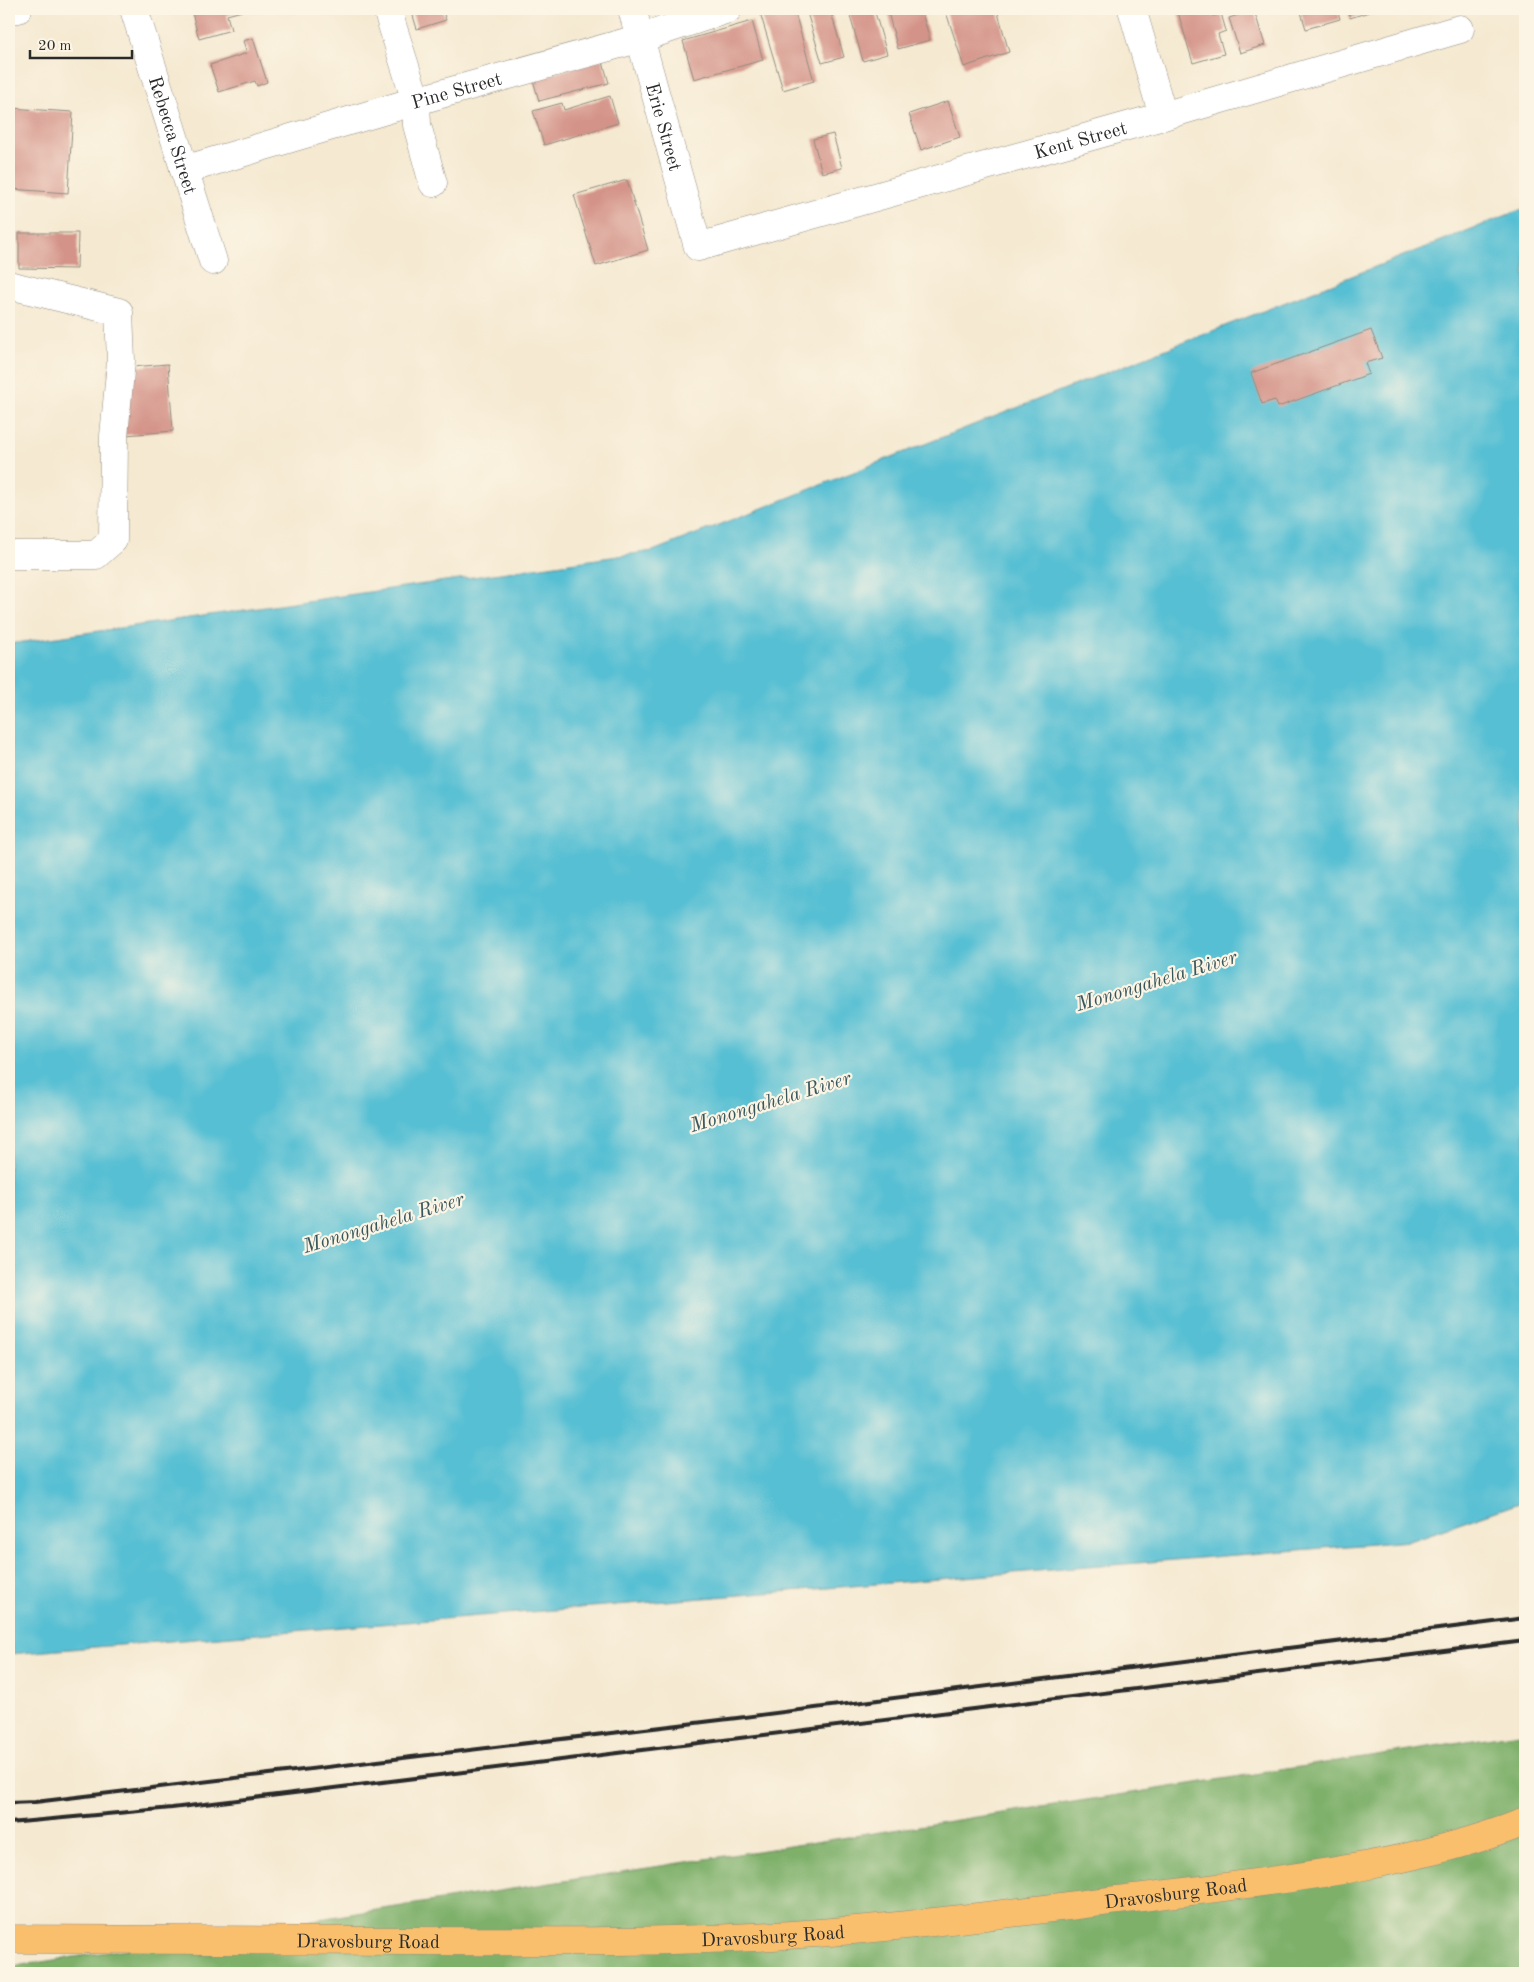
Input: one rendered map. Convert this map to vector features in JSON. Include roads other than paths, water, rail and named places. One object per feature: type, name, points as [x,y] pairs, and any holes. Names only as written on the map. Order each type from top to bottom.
[{"type":"main road","name":"Dravosburg Road","points":[[9,1939],[624,1942],[757,1937],[957,1920],[1267,1881],[1372,1864],[1438,1849],[1505,1830],[1525,1822]]},
{"type":"street","points":[[9,10],[18,9]]},
{"type":"street","name":"Rebecca Street","points":[[134,9],[213,261]]},
{"type":"street","points":[[387,9],[416,101],[417,126],[433,183]]},
{"type":"street","name":"Erie Street","points":[[632,9],[698,246]]},
{"type":"street","name":"Pine Street","points":[[184,170],[416,101],[641,38],[728,9]]},
{"type":"street","points":[[1132,9],[1163,116]]},
{"type":"street","name":"Kent Street","points":[[698,246],[1163,116],[1460,29]]},
{"type":"street","points":[[9,285],[119,312],[121,361],[114,436],[113,540],[96,555],[9,555]]},
{"type":"water","name":"Monongahela River","points":[[1525,208],[1525,1501],[1410,1541],[9,1654],[9,644],[653,551]]},
{"type":"railway","points":[[9,1803],[35,1802],[737,1718],[1525,1618]]},
{"type":"railway","points":[[9,1823],[172,1808],[1525,1641]]}]
